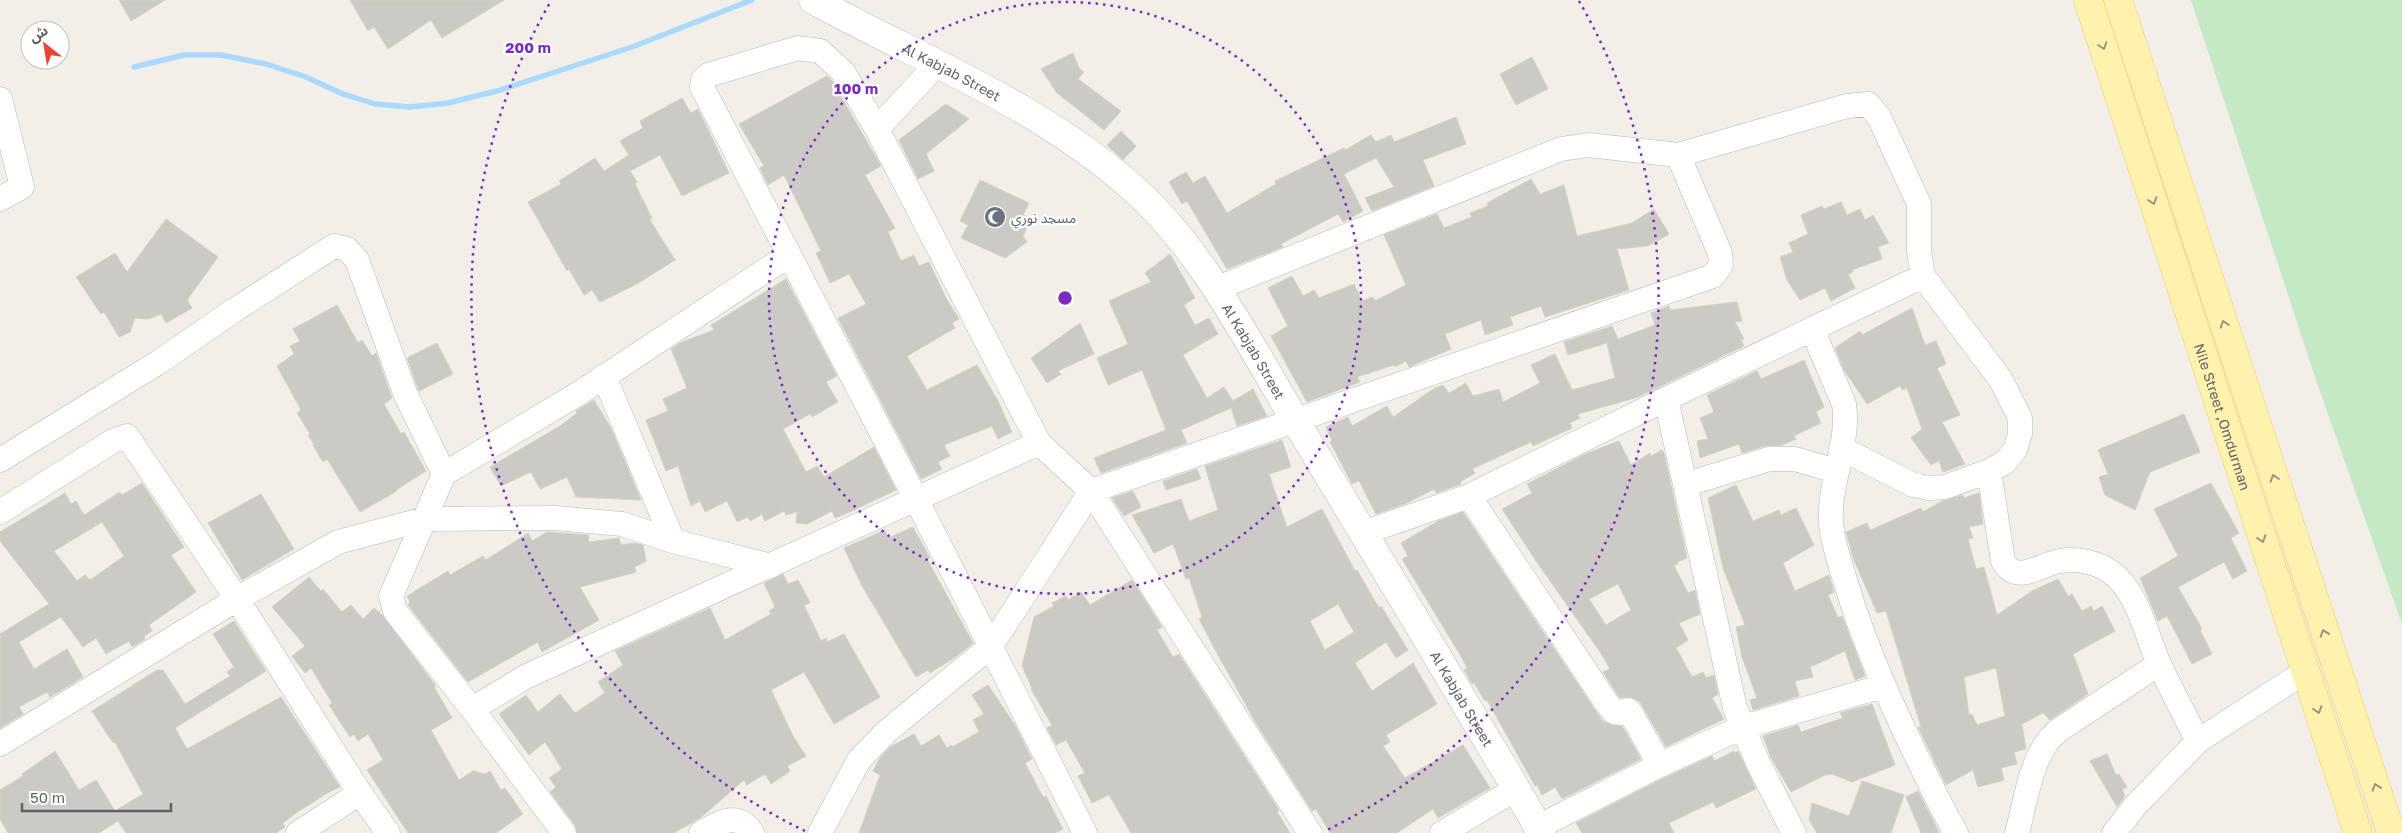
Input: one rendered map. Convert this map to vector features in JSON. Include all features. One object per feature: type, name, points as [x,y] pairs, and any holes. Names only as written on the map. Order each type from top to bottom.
[{"type":"main road","name":"Nile Street ,Omdurman","points":[[2088,0],[2358,833]]},
{"type":"main road","points":[[2118,0],[2391,833]]},
{"type":"main road","name":"Al Kabjab Street","points":[[820,4],[1049,124],[1092,154],[1138,193],[1188,248],[1215,289],[1363,533],[1539,830]]},
{"type":"street","points":[[1085,833],[992,646],[702,87],[703,80],[708,75],[798,48],[820,51],[843,72],[877,129],[1039,443],[1091,491],[1310,833]]},
{"type":"street","points":[[877,129],[937,64]]},
{"type":"street","points":[[0,99],[22,187],[0,199]]},
{"type":"street","points":[[1215,289],[1561,149],[1588,145],[1678,155],[1847,106],[1868,104],[1879,117],[1919,204],[1919,251],[1923,276],[1986,359],[2020,418],[2020,434],[2015,450],[2004,463],[1946,488],[1929,488],[1914,485],[1838,459],[1768,460],[1687,484]]},
{"type":"street","points":[[820,833],[859,760],[886,732],[992,646],[1091,491],[1713,276],[1721,265],[1720,253],[1678,155]]},
{"type":"street","points":[[0,460],[159,362],[236,309],[334,246],[347,249],[357,260],[405,393],[444,474]]},
{"type":"street","points":[[564,833],[472,709],[395,611],[391,603],[391,596],[444,474],[581,392],[789,255]]},
{"type":"street","points":[[1363,533],[1470,496],[1666,399],[1923,276]]},
{"type":"street","points":[[1812,329],[1844,404],[1845,430],[1830,508],[1834,544],[1854,610],[1883,686],[1944,813],[1956,833]]},
{"type":"street","points":[[604,376],[673,541]]},
{"type":"street","points":[[1666,399],[1687,484],[1730,689],[1742,727],[1762,772],[1794,833]]},
{"type":"street","points":[[0,512],[113,441],[127,436],[237,599],[360,793],[388,833]]},
{"type":"street","points":[[472,709],[527,676],[1039,443]]},
{"type":"street","points":[[1989,471],[2003,561],[2006,567],[2011,571],[2024,574],[2058,561],[2075,560],[2091,562],[2110,572],[2122,584],[2133,600],[2160,664],[2198,740]]},
{"type":"street","points":[[1470,496],[1606,702],[1614,712],[1619,713],[1628,710],[1630,712],[1660,765]]},
{"type":"street","points":[[0,744],[237,599],[338,542],[425,519],[556,518],[622,524],[673,541],[771,566]]},
{"type":"street","points":[[2017,833],[2037,761],[2045,743],[2059,730],[2160,664]]},
{"type":"street","points":[[2114,833],[2135,806],[2198,740],[2306,671]]},
{"type":"street","points":[[1539,830],[1660,765],[1742,727],[1883,686]]},
{"type":"street","points":[[1442,833],[1516,789]]},
{"type":"street","points":[[298,833],[360,793]]},
{"type":"street","points":[[701,833],[722,822],[736,820],[746,824],[752,833]]},
{"type":"green space","points":[[2191,0],[2402,0],[2402,624],[2317,383]]},
{"type":"building","points":[[119,0],[165,0],[131,21]]},
{"type":"building","points":[[350,0],[504,0],[442,38],[431,20],[388,49],[374,27],[368,31]]},
{"type":"building","points":[[1073,53],[1079,68],[1084,72],[1078,79],[1121,111],[1104,130],[1057,93],[1041,69]]},
{"type":"building","points":[[1532,57],[1548,89],[1516,105],[1500,74]]},
{"type":"building","points":[[827,76],[832,81],[881,166],[865,175],[895,228],[888,232],[901,261],[914,255],[919,266],[929,262],[946,298],[959,319],[952,323],[955,328],[907,356],[927,390],[977,365],[998,401],[1012,432],[998,439],[992,426],[944,445],[950,456],[938,462],[942,469],[921,479],[838,318],[866,304],[849,274],[830,283],[816,253],[821,251],[784,175],[768,185],[760,168],[764,166],[739,124]]},
{"type":"building","points":[[682,98],[691,113],[698,109],[729,173],[682,196],[660,155],[630,171],[637,182],[635,184],[652,218],[650,220],[675,260],[635,285],[600,302],[592,290],[584,295],[569,269],[567,271],[528,202],[561,184],[559,181],[595,158],[604,171],[629,155],[620,141],[643,128],[640,121]]},
{"type":"building","points":[[946,104],[969,119],[926,154],[934,171],[918,179],[899,140]]},
{"type":"building","points":[[1456,117],[1466,144],[1423,160],[1434,186],[1372,211],[1365,198],[1394,187],[1376,158],[1344,174],[1363,211],[1343,222],[1338,214],[1281,244],[1283,247],[1227,269],[1187,201],[1182,204],[1169,182],[1186,172],[1193,183],[1205,176],[1227,213],[1276,184],[1275,181],[1344,148],[1345,150],[1371,135],[1376,142],[1391,135],[1394,142]]},
{"type":"building","points":[[1121,131],[1136,146],[1123,160],[1107,145]]},
{"type":"building","points":[[1531,179],[1540,194],[1564,185],[1577,236],[1632,223],[1654,209],[1669,234],[1648,246],[1617,249],[1629,290],[1545,317],[1541,306],[1510,317],[1513,325],[1485,335],[1481,320],[1445,334],[1451,349],[1409,367],[1406,361],[1395,367],[1394,365],[1357,377],[1360,382],[1307,402],[1271,336],[1288,326],[1268,288],[1292,276],[1303,296],[1314,290],[1319,298],[1354,284],[1362,301],[1373,297],[1375,301],[1406,285],[1384,235],[1437,214],[1444,228],[1472,217],[1470,213],[1488,206],[1487,203]]},
{"type":"building","name":"مسجد نوري","points":[[980,180],[1029,203],[1023,215],[1031,219],[1023,236],[1027,242],[1005,258],[961,238],[968,225],[960,221]]},
{"type":"building","points":[[1841,202],[1847,215],[1860,209],[1865,220],[1873,215],[1889,243],[1878,247],[1882,259],[1852,270],[1853,272],[1848,274],[1855,288],[1831,301],[1825,288],[1800,300],[1787,280],[1780,257],[1793,252],[1789,243],[1808,234],[1801,215],[1822,206],[1824,209]]},
{"type":"building","points":[[166,219],[218,257],[187,300],[192,308],[166,323],[161,314],[148,319],[135,318],[130,332],[119,337],[104,312],[101,314],[76,277],[115,253],[127,272]]},
{"type":"building","points":[[1170,254],[1195,298],[1184,305],[1195,325],[1209,318],[1218,334],[1183,355],[1207,398],[1224,387],[1233,401],[1253,389],[1267,416],[1237,426],[1231,408],[1181,430],[1187,443],[1101,473],[1094,458],[1166,430],[1142,370],[1108,385],[1097,358],[1128,344],[1109,301],[1151,282],[1145,273]]},
{"type":"building","points":[[786,279],[837,376],[826,382],[838,402],[812,417],[810,414],[783,429],[806,472],[817,466],[824,477],[874,447],[896,490],[835,518],[832,511],[807,524],[796,523],[797,512],[786,515],[784,511],[765,521],[762,514],[750,521],[748,517],[737,522],[727,501],[705,512],[700,501],[691,506],[678,466],[666,471],[646,420],[668,411],[663,399],[687,388],[671,349],[682,342],[714,330],[711,325]]},
{"type":"building","points":[[1737,302],[1742,321],[1735,322],[1744,339],[1741,340],[1744,346],[1638,397],[1578,414],[1580,418],[1570,423],[1572,428],[1533,446],[1531,442],[1472,469],[1475,473],[1460,482],[1461,484],[1436,493],[1434,489],[1405,504],[1376,514],[1359,481],[1352,484],[1330,442],[1332,441],[1326,427],[1348,417],[1352,426],[1387,406],[1393,417],[1435,388],[1443,385],[1449,393],[1466,383],[1473,396],[1499,389],[1503,402],[1540,383],[1531,365],[1555,354],[1572,390],[1615,378],[1607,343],[1568,355],[1564,342],[1612,326],[1618,339],[1655,325],[1651,313],[1669,306],[1670,310]]},
{"type":"building","points":[[337,305],[358,343],[362,340],[372,356],[376,353],[392,398],[384,404],[401,434],[404,432],[426,471],[397,491],[360,512],[327,459],[323,462],[313,445],[308,435],[310,434],[297,413],[301,410],[277,366],[294,354],[290,346],[300,341],[293,329]]},
{"type":"building","points":[[1912,308],[1925,345],[1936,341],[1946,364],[1937,368],[1960,415],[1942,422],[1965,464],[1943,472],[1939,461],[1931,465],[1911,438],[1922,429],[1907,388],[1902,390],[1900,386],[1867,404],[1844,370],[1835,348],[1860,331],[1862,335]]},
{"type":"building","points":[[1080,323],[1094,354],[1058,371],[1061,374],[1047,383],[1031,358]]},
{"type":"building","points":[[437,343],[453,374],[419,391],[407,358]]},
{"type":"building","points":[[1804,360],[1824,407],[1816,412],[1821,423],[1794,436],[1796,439],[1782,445],[1765,446],[1742,453],[1739,444],[1700,458],[1697,441],[1708,439],[1700,418],[1714,412],[1707,395],[1757,371],[1761,379]]},
{"type":"building","points":[[594,400],[611,428],[641,500],[576,497],[567,477],[540,489],[531,472],[501,486],[490,467],[560,426],[577,413],[576,411]]},
{"type":"building","points":[[2184,414],[2200,452],[2150,472],[2135,510],[2105,495],[2099,477],[2108,474],[2098,450]]},
{"type":"building","points":[[1282,440],[1291,467],[1269,474],[1287,527],[1322,509],[1355,571],[1357,570],[1379,608],[1381,606],[1408,650],[1396,658],[1386,642],[1355,663],[1372,691],[1413,663],[1437,704],[1386,735],[1390,742],[1383,746],[1405,778],[1463,745],[1490,788],[1438,818],[1433,809],[1397,833],[1330,833],[1316,809],[1312,811],[1256,723],[1218,655],[1199,619],[1202,617],[1189,578],[1186,579],[1173,544],[1154,553],[1132,515],[1181,499],[1189,521],[1218,510],[1205,466]],"holes":[[[1338,604],[1354,632],[1325,650],[1310,621]]]},
{"type":"building","points":[[1619,441],[1631,465],[1650,453],[1651,456],[1662,450],[1664,453],[1687,558],[1677,562],[1678,564],[1674,566],[1688,593],[1695,590],[1700,614],[1679,623],[1688,640],[1676,648],[1692,677],[1703,672],[1706,678],[1714,675],[1718,694],[1712,698],[1724,719],[1666,747],[1640,702],[1631,697],[1620,698],[1617,694],[1603,672],[1610,669],[1600,652],[1502,509],[1532,493],[1527,484],[1585,454]],"holes":[[[1618,584],[1631,610],[1606,625],[1589,599]]]},
{"type":"building","points":[[1197,469],[1201,479],[1166,490],[1163,481]]},
{"type":"building","points":[[142,483],[184,547],[171,555],[196,592],[149,625],[152,631],[144,636],[145,639],[132,647],[129,641],[106,654],[96,638],[83,647],[61,617],[19,642],[34,669],[67,649],[83,677],[50,697],[47,692],[19,707],[23,714],[0,728],[0,634],[49,604],[0,541],[0,532],[65,493],[71,504],[76,501],[84,515],[120,492],[122,495]],"holes":[[[102,522],[124,556],[90,580],[85,575],[77,581],[54,551]]]},
{"type":"building","points":[[2211,483],[2239,533],[2231,538],[2247,571],[2233,579],[2224,562],[2178,587],[2202,629],[2200,630],[2212,654],[2192,664],[2167,616],[2158,621],[2140,578],[2178,556],[2154,509]]},
{"type":"building","points":[[1736,485],[1753,521],[1779,510],[1781,515],[1796,508],[1814,545],[1783,563],[1795,591],[1829,575],[1834,592],[1828,595],[1838,618],[1842,616],[1865,676],[1855,680],[1845,651],[1810,667],[1813,677],[1795,681],[1799,696],[1753,710],[1750,700],[1757,698],[1742,657],[1736,627],[1745,625],[1723,568],[1708,498]]},
{"type":"building","points":[[1133,491],[1141,507],[1124,516],[1112,498]]},
{"type":"building","points":[[1979,493],[1983,524],[1969,527],[1973,538],[1968,539],[1976,569],[1984,567],[1997,615],[2032,591],[2058,579],[2068,596],[2072,594],[2082,611],[2091,606],[2094,611],[2102,606],[2115,631],[2073,654],[2088,694],[2050,720],[2043,713],[2022,724],[2026,749],[2014,752],[2017,764],[2001,768],[2004,780],[1978,787],[1973,770],[1946,785],[1918,727],[1921,727],[1886,611],[1877,613],[1853,558],[1846,532],[1867,523],[1870,530],[1921,508],[1923,512],[1942,501],[1963,495],[1964,498]],"holes":[[[1996,668],[2005,716],[1977,725],[1972,714],[1969,715],[1964,677]]]},
{"type":"building","points":[[261,494],[294,549],[242,580],[208,523]]},
{"type":"building","points":[[1463,512],[1595,710],[1603,721],[1611,725],[1622,726],[1641,759],[1562,799],[1555,787],[1542,795],[1537,785],[1535,786],[1487,700],[1485,701],[1474,683],[1472,684],[1464,670],[1467,668],[1462,658],[1402,559],[1408,556],[1401,543],[1438,521]]},
{"type":"building","points":[[913,527],[930,558],[927,559],[973,643],[930,673],[928,670],[916,677],[861,584],[844,548],[885,530],[888,538]]},
{"type":"building","points":[[547,532],[589,535],[588,542],[619,538],[621,545],[634,543],[643,545],[646,561],[635,567],[636,572],[580,587],[599,620],[542,652],[538,642],[468,682],[408,605],[410,602],[407,596],[448,571],[450,575],[483,556],[486,560],[528,533],[532,541]]},
{"type":"building","points":[[783,574],[788,584],[798,580],[810,603],[804,605],[821,641],[826,638],[827,642],[844,634],[880,697],[834,724],[804,672],[771,690],[794,738],[806,756],[787,766],[790,771],[771,784],[765,774],[747,785],[744,780],[700,818],[674,833],[577,833],[575,825],[550,792],[556,787],[549,778],[562,769],[545,742],[529,755],[499,714],[526,695],[538,712],[560,694],[575,713],[605,693],[598,682],[623,665],[615,651],[710,608],[725,640],[771,614],[769,611],[775,607],[764,583]]},
{"type":"building","points":[[309,577],[321,591],[323,589],[342,612],[351,605],[363,619],[374,608],[382,615],[436,686],[434,687],[452,718],[431,730],[459,780],[473,771],[485,774],[490,771],[501,790],[505,788],[523,814],[496,833],[408,833],[367,770],[383,760],[368,734],[358,741],[354,734],[350,737],[329,705],[332,703],[311,668],[305,673],[292,656],[305,646],[272,607]]},
{"type":"building","points":[[1132,580],[1162,627],[1157,630],[1173,657],[1179,654],[1279,810],[1277,812],[1290,833],[1131,833],[1109,795],[1092,803],[1078,776],[1085,773],[1066,740],[1056,745],[1047,728],[1052,725],[1031,689],[1022,666],[1034,617],[1054,606],[1052,603],[1066,596],[1068,600],[1081,592],[1090,605]]},
{"type":"building","points":[[234,621],[266,671],[175,728],[187,749],[281,697],[340,787],[296,813],[283,823],[285,827],[276,833],[126,833],[118,821],[99,833],[8,833],[0,819],[0,790],[23,776],[22,774],[55,751],[79,790],[96,780],[115,811],[143,794],[115,742],[113,743],[92,711],[157,670],[163,670],[185,704],[230,676],[227,672],[234,667],[213,634]]},
{"type":"building","points":[[988,685],[1015,725],[1032,759],[1025,763],[1043,797],[1046,796],[1063,829],[1055,833],[859,833],[880,775],[873,771],[880,758],[890,747],[914,734],[921,746],[939,735],[947,748],[979,732],[973,720],[984,714],[972,695]]},
{"type":"building","points":[[1872,704],[1895,765],[1852,782],[1832,774],[1825,775],[1791,792],[1771,758],[1763,736],[1798,725],[1801,732],[1843,718],[1840,713]]},
{"type":"building","points":[[1734,751],[1735,753],[1738,751],[1756,789],[1716,808],[1713,802],[1669,823],[1674,833],[1582,833],[1576,823],[1712,756],[1714,761]]},
{"type":"building","points":[[2107,754],[2116,775],[2119,774],[2127,787],[2122,789],[2125,796],[2117,807],[2090,761]]},
{"type":"building","points":[[1862,781],[1904,795],[1891,833],[1817,833],[1809,820],[1812,803],[1849,816]]},
{"type":"building","points":[[1918,791],[1939,833],[1921,833],[1906,797]]},
{"type":"waterway","points":[[134,67],[184,55],[221,55],[266,64],[306,77],[343,94],[375,104],[410,107],[448,103],[497,91],[632,47],[752,0]]},
{"type":"place","name":"مسجد نوري","points":[[995,217]]}]
